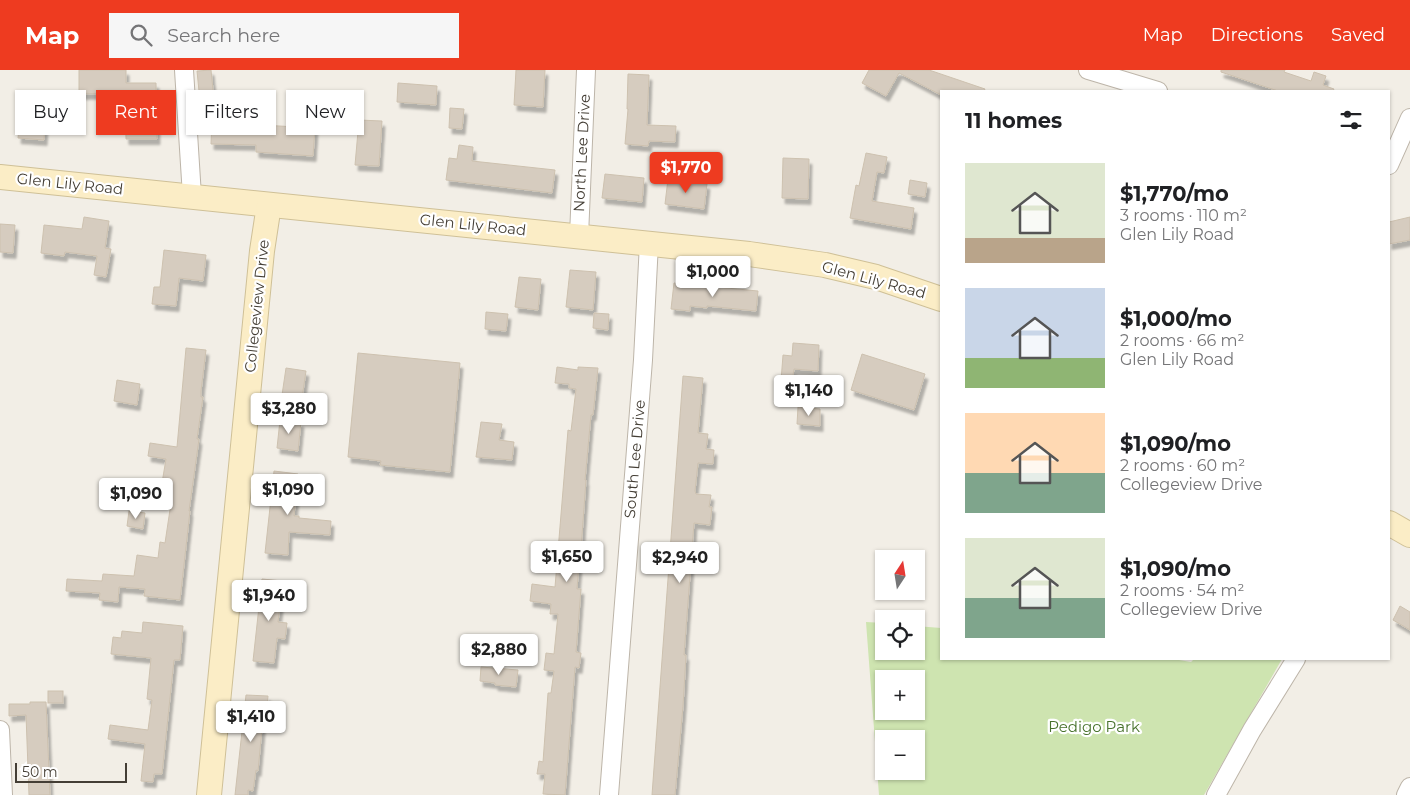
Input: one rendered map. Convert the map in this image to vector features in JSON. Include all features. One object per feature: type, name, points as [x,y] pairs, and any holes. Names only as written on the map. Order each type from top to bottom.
[{"type":"street","points":[[184,70],[192,196]]},
{"type":"street","name":"North Lee Drive","points":[[578,236],[586,70]]},
{"type":"street","points":[[1088,70],[1155,90]]},
{"type":"street","points":[[1390,163],[1410,118]]},
{"type":"street","name":"Glen Lily Road","points":[[0,177],[748,254],[825,265],[876,277],[940,299]]},
{"type":"street","name":"Collegeview Drive","points":[[208,795],[260,271],[269,205]]},
{"type":"street","name":"South Lee Drive","points":[[609,795],[643,360],[649,243]]},
{"type":"street","points":[[1390,524],[1410,535]]},
{"type":"street","points":[[1216,795],[1252,730],[1295,660]]},
{"type":"street","points":[[0,730],[3,795]]},
{"type":"street","points":[[1406,795],[1410,787]]},
{"type":"green space","name":"Pedigo Park","points":[[866,622],[875,622],[875,660],[925,660],[925,627],[940,628],[940,660],[1179,660],[1191,662],[1193,660],[1281,660],[1204,795],[879,795],[878,780],[925,780],[925,730],[875,730],[875,742]]},
{"type":"building","points":[[79,70],[126,70],[126,83],[156,83],[156,90],[96,90],[96,94],[86,94],[86,90],[79,90]]},
{"type":"building","points":[[211,70],[213,90],[199,90],[197,71]]},
{"type":"building","points":[[516,70],[545,70],[543,107],[514,105]]},
{"type":"building","points":[[869,70],[929,70],[985,89],[940,90],[940,94],[899,73],[886,96],[862,83]]},
{"type":"building","points":[[1221,70],[1285,70],[1284,72],[1311,81],[1314,72],[1326,76],[1323,85],[1334,89],[1275,90],[1221,72]]},
{"type":"building","points":[[628,74],[649,75],[647,125],[676,126],[675,142],[649,141],[648,146],[625,144]]},
{"type":"building","points":[[398,83],[437,86],[436,105],[397,102]]},
{"type":"building","points":[[450,108],[464,109],[462,129],[449,128]]},
{"type":"building","points":[[364,120],[382,121],[379,166],[355,165],[358,135],[364,135]]},
{"type":"building","points":[[276,126],[286,126],[286,135],[314,135],[313,156],[256,152],[256,145],[211,144],[211,135],[276,135]]},
{"type":"building","points":[[18,135],[44,135],[44,140],[18,138]]},
{"type":"building","points":[[126,135],[157,135],[157,139],[126,139]]},
{"type":"building","points":[[459,145],[473,147],[472,161],[555,170],[552,193],[446,180],[449,158],[457,159]]},
{"type":"building","points":[[866,153],[887,157],[884,173],[877,172],[872,201],[914,208],[911,229],[850,218],[856,185],[859,186]]},
{"type":"building","points":[[783,158],[809,159],[808,199],[782,198]]},
{"type":"building","points":[[605,174],[644,178],[642,202],[602,198]]},
{"type":"building","points":[[668,179],[707,184],[704,209],[665,204]]},
{"type":"building","points":[[910,180],[927,183],[925,197],[908,194]]},
{"type":"building","points":[[84,217],[109,221],[105,248],[111,249],[106,277],[94,275],[97,256],[65,252],[64,256],[41,253],[44,225],[82,229]]},
{"type":"building","points":[[1410,217],[1410,240],[1390,244],[1390,222]]},
{"type":"building","points":[[0,224],[15,225],[13,253],[0,252]]},
{"type":"building","points":[[164,250],[206,255],[203,281],[179,278],[176,306],[152,304],[154,287],[160,287]]},
{"type":"building","points":[[570,270],[596,272],[593,310],[566,307]]},
{"type":"building","points":[[519,277],[541,279],[538,310],[515,307]]},
{"type":"building","points":[[674,283],[758,291],[756,311],[707,306],[707,308],[690,306],[690,311],[671,309]]},
{"type":"building","points":[[486,312],[508,314],[506,331],[485,329]]},
{"type":"building","points":[[594,313],[609,314],[608,330],[593,328]]},
{"type":"building","points":[[793,343],[819,345],[818,371],[794,369],[792,382],[781,381],[783,355],[792,356]]},
{"type":"building","points":[[186,348],[206,350],[201,391],[201,397],[203,397],[197,439],[199,439],[180,600],[144,596],[145,589],[119,587],[118,602],[99,600],[100,593],[66,591],[67,579],[102,581],[103,574],[134,576],[137,555],[158,558],[160,542],[165,543],[171,503],[141,500],[143,487],[161,489],[166,459],[148,456],[150,443],[177,447]]},
{"type":"building","points":[[358,353],[460,363],[450,472],[380,465],[381,461],[348,457]]},
{"type":"building","points":[[862,354],[925,374],[914,410],[851,390]]},
{"type":"building","points":[[557,367],[578,370],[578,367],[598,368],[593,415],[591,415],[585,480],[581,549],[584,549],[583,563],[579,563],[577,589],[581,589],[576,652],[581,653],[579,668],[575,667],[565,795],[543,794],[545,774],[537,774],[539,761],[543,762],[548,693],[551,693],[554,671],[544,670],[546,653],[554,654],[558,614],[550,614],[551,604],[530,601],[532,584],[555,587],[568,430],[571,431],[576,389],[569,388],[569,384],[555,383]]},
{"type":"building","points":[[286,368],[306,371],[302,398],[282,395]]},
{"type":"building","points":[[683,376],[703,378],[698,433],[708,434],[706,449],[714,450],[713,464],[698,463],[695,491],[696,494],[711,495],[709,507],[712,507],[710,525],[694,523],[684,655],[686,655],[683,706],[675,795],[652,795]]},
{"type":"building","points":[[117,380],[140,384],[137,405],[114,401]]},
{"type":"building","points":[[798,407],[820,409],[820,426],[797,424]]},
{"type":"building","points":[[280,420],[301,422],[298,451],[277,448]]},
{"type":"building","points":[[481,422],[502,424],[499,440],[514,442],[512,460],[476,457]]},
{"type":"building","points":[[274,471],[298,474],[294,516],[331,521],[330,535],[289,532],[288,555],[265,553]]},
{"type":"building","points":[[129,511],[145,513],[143,529],[127,526]]},
{"type":"building","points":[[262,579],[283,581],[278,622],[287,623],[285,639],[277,638],[274,663],[253,661]]},
{"type":"building","points":[[1400,606],[1410,612],[1410,630],[1393,620]]},
{"type":"building","points":[[143,622],[183,626],[180,660],[174,660],[162,774],[154,774],[153,782],[141,781],[145,744],[108,739],[110,725],[148,730],[152,700],[147,699],[151,658],[111,654],[113,637],[121,638],[122,631],[142,633]]},
{"type":"building","points":[[481,667],[518,670],[516,687],[480,681]]},
{"type":"building","points":[[48,691],[63,691],[63,703],[48,703]]},
{"type":"building","points":[[246,695],[268,696],[266,719],[263,718],[258,771],[256,770],[253,791],[248,790],[248,795],[235,795]]},
{"type":"building","points":[[30,702],[46,702],[50,795],[29,795],[26,715],[9,716],[9,704],[30,704]]}]
